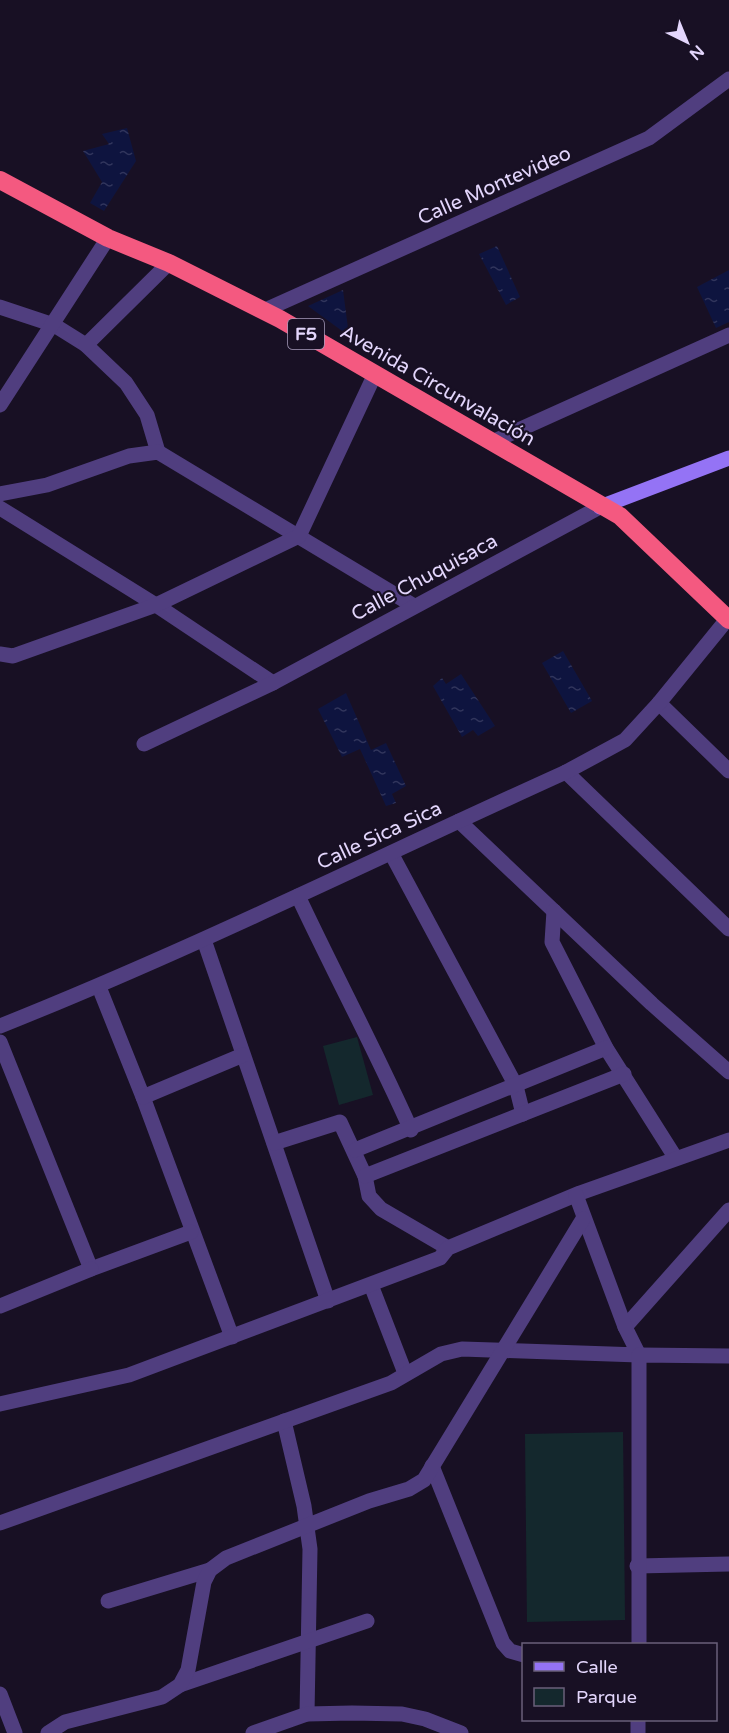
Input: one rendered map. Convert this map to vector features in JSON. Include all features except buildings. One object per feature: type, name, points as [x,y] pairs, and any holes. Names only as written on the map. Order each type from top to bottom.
[{"type":"highway","name":"Avenida Circunvalación","points":[[0,180],[108,238],[265,310],[600,507],[620,516],[728,619]]},
{"type":"main road","name":"Calle Chuquisaca","points":[[600,507],[729,458]]},
{"type":"street","name":"Calle Montevideo","points":[[265,310],[649,138],[729,79]]},
{"type":"street","points":[[0,405],[54,325],[108,238]]},
{"type":"street","points":[[86,345],[169,264]]},
{"type":"street","points":[[0,307],[54,325],[86,345],[126,383],[147,415],[158,452]]},
{"type":"street","points":[[492,442],[729,335]]},
{"type":"street","points":[[0,654],[14,656],[156,605],[299,536],[375,374]]},
{"type":"street","points":[[0,494],[47,485],[129,456],[158,452],[414,606]]},
{"type":"street","name":"Calle Chuquisaca","points":[[144,744],[273,683],[600,507]]},
{"type":"street","points":[[0,508],[156,605],[273,683]]},
{"type":"street","name":"Calle Sica Sica","points":[[0,1026],[99,987],[204,940],[567,772],[625,740],[659,703],[728,619]]},
{"type":"street","points":[[659,703],[729,771]]},
{"type":"street","points":[[567,772],[729,928]]},
{"type":"street","points":[[459,821],[729,1072]]},
{"type":"street","points":[[391,853],[516,1086],[523,1114]]},
{"type":"street","points":[[298,896],[345,995],[369,1037],[411,1130]]},
{"type":"street","points":[[554,911],[552,942],[606,1047],[675,1157]]},
{"type":"street","points":[[204,940],[328,1301]]},
{"type":"street","points":[[99,987],[143,1097],[191,1232],[232,1336]]},
{"type":"street","points":[[0,1042],[91,1269]]},
{"type":"street","points":[[355,1150],[411,1130],[606,1047]]},
{"type":"street","points":[[143,1097],[243,1055]]},
{"type":"street","points":[[365,1176],[624,1074]]},
{"type":"street","points":[[274,1143],[340,1122],[355,1150],[365,1176],[369,1196],[381,1209],[448,1248]]},
{"type":"street","points":[[0,1404],[129,1375],[440,1258],[448,1248],[576,1195],[675,1157],[729,1140]]},
{"type":"street","points":[[576,1195],[625,1327],[639,1355],[637,1566],[639,1643]]},
{"type":"street","points":[[625,1327],[729,1210]]},
{"type":"street","points":[[108,1601],[210,1570],[226,1558],[369,1501],[409,1489],[424,1480],[583,1219]]},
{"type":"street","points":[[0,1306],[191,1232]]},
{"type":"street","points":[[371,1285],[405,1372]]},
{"type":"street","points":[[0,1523],[391,1383],[405,1372],[441,1354],[462,1349],[729,1356]]},
{"type":"street","points":[[284,1420],[310,1549],[307,1714]]},
{"type":"street","points":[[432,1466],[503,1643],[510,1651],[522,1654]]},
{"type":"street","points":[[637,1566],[729,1564]]},
{"type":"street","points":[[180,1685],[188,1670],[204,1582],[210,1570]]},
{"type":"street","points":[[48,1733],[65,1722],[162,1697],[180,1685],[367,1621]]},
{"type":"street","points":[[0,1697],[15,1733]]},
{"type":"street","points":[[253,1733],[307,1714],[402,1714],[425,1719],[461,1733]]},
{"type":"green space","points":[[357,1037],[373,1095],[339,1105],[323,1046]]},
{"type":"green space","points":[[623,1432],[625,1620],[527,1622],[525,1434]]},
{"type":"water","points":[[127,128],[136,161],[104,211],[90,203],[102,182],[83,151],[109,144],[102,134]]},
{"type":"water","points":[[497,246],[520,297],[506,305],[479,254]]},
{"type":"water","points":[[729,270],[729,322],[716,328],[697,287]]},
{"type":"water","points":[[343,290],[349,336],[308,306]]},
{"type":"water","points":[[563,651],[592,701],[571,713],[542,663]]},
{"type":"water","points":[[461,674],[495,726],[478,736],[473,730],[462,737],[433,686],[442,678],[446,684]]},
{"type":"water","points":[[346,693],[371,750],[386,743],[406,786],[392,794],[396,803],[386,806],[360,749],[342,757],[318,709]]}]
